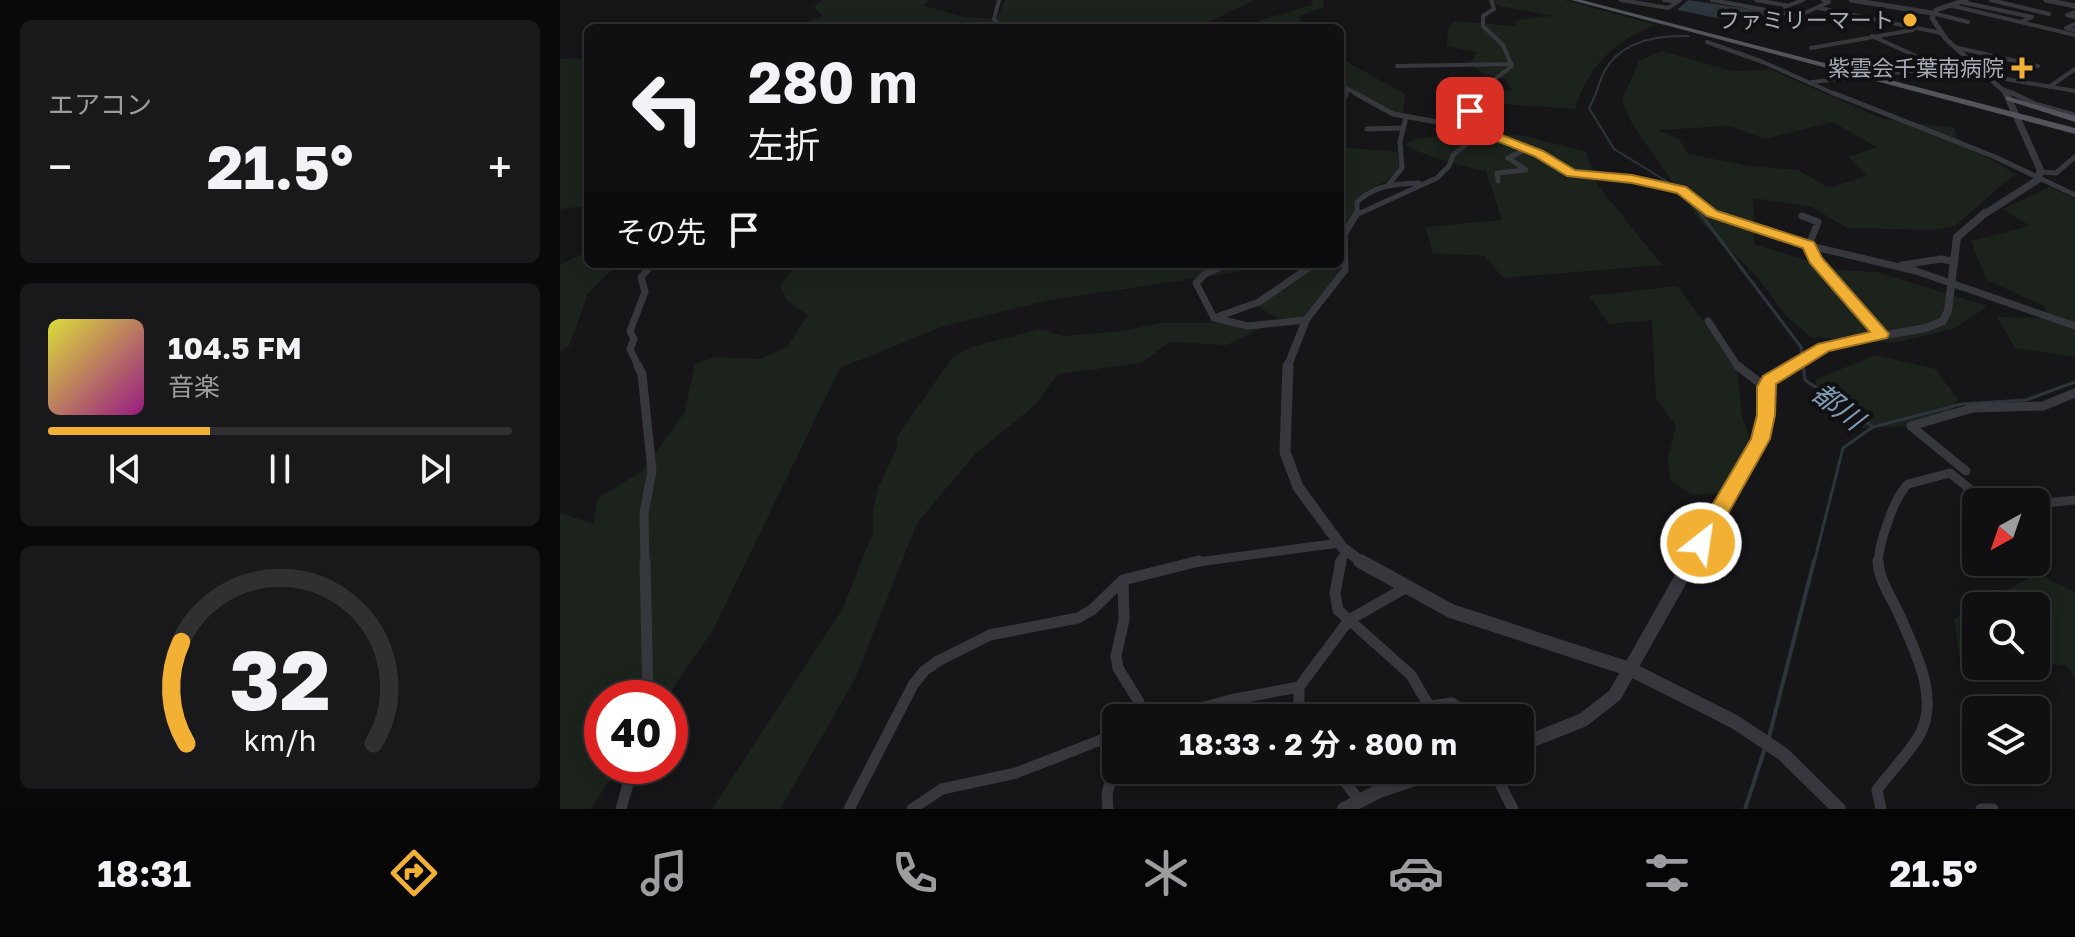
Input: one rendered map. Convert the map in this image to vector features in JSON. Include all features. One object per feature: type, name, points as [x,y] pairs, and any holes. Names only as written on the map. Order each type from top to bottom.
[{"type":"main road","points":[[1574,0],[2075,129]]},
{"type":"main road","points":[[1584,0],[2075,129]]},
{"type":"main road","points":[[2009,98],[2075,117]]},
{"type":"main road","points":[[2021,126],[2075,137]]},
{"type":"street","points":[[998,24],[994,19],[999,0]]},
{"type":"street","points":[[1491,0],[1489,2],[1494,9],[1483,16],[1483,26],[1503,45],[1512,64]]},
{"type":"street","points":[[1621,0],[1662,8],[1671,8],[1678,1]]},
{"type":"street","points":[[1664,0],[1678,1]]},
{"type":"street","points":[[1715,0],[1802,16],[1829,2],[1823,0]]},
{"type":"street","points":[[1756,0],[1789,6]]},
{"type":"street","points":[[1774,12],[1802,0]]},
{"type":"street","points":[[1851,0],[1968,22]]},
{"type":"street","points":[[1991,0],[2049,14]]},
{"type":"street","points":[[2046,0],[2075,12]]},
{"type":"street","points":[[1932,13],[1964,1],[2032,17],[2020,22]]},
{"type":"street","points":[[1949,5],[2075,33]]},
{"type":"street","points":[[1819,8],[1941,33]]},
{"type":"street","points":[[1939,8],[1974,17],[1979,12]]},
{"type":"street","points":[[1932,13],[1941,33],[1954,47],[2003,89],[2040,175]]},
{"type":"street","points":[[2075,24],[2066,28],[2075,33]]},
{"type":"street","points":[[1811,48],[1922,29]]},
{"type":"street","points":[[1872,36],[1941,68]]},
{"type":"street","points":[[1707,42],[1874,112],[2040,175],[2075,195]]},
{"type":"street","points":[[1954,47],[2038,66]]},
{"type":"street","points":[[1397,66],[1512,64]]},
{"type":"street","points":[[1512,64],[1500,79],[1479,90],[1472,99],[1469,108],[1476,129],[1467,144],[1453,155],[1446,171],[1428,183],[1368,205],[1357,213],[1344,234],[1345,270],[1306,320],[1286,370],[1285,452],[1298,487],[1343,547],[1405,588],[1472,618],[1632,670],[1756,735],[1783,754],[1839,809]]},
{"type":"street","points":[[1808,83],[1941,68],[1978,68]]},
{"type":"street","points":[[2049,87],[2075,69]]},
{"type":"street","points":[[1988,76],[2075,91]]},
{"type":"street","points":[[2061,77],[2075,80]]},
{"type":"street","points":[[2003,89],[2075,117]]},
{"type":"street","points":[[1344,93],[1406,117],[1476,129],[1528,149],[1572,174],[1632,179],[1681,190],[1712,214],[1809,245],[1899,266],[2075,326]]},
{"type":"street","points":[[1389,184],[1402,168],[1402,128],[1406,117]]},
{"type":"street","points":[[1367,129],[1402,128]]},
{"type":"street","points":[[1498,181],[1497,173],[1526,170],[1508,158],[1528,149]]},
{"type":"street","points":[[1534,739],[1593,716],[1615,695],[1632,670],[1655,620],[1760,439],[1766,415],[1765,387],[1779,372],[1824,348],[1881,334],[1926,328],[1943,321],[1948,311],[1952,261],[1961,231],[2040,175],[2056,173],[2075,157]]},
{"type":"street","points":[[1357,213],[1354,208],[1362,196],[1389,184],[1428,183]]},
{"type":"street","points":[[1802,216],[1818,222],[1809,245],[1816,260],[1881,334]]},
{"type":"street","points":[[1899,266],[1941,259],[1952,261]]},
{"type":"street","points":[[648,680],[644,513],[652,471],[646,396],[642,374],[630,349],[634,339],[630,331],[645,292],[641,277],[649,268]]},
{"type":"street","points":[[1218,268],[1205,274],[1196,283],[1214,318],[1226,324],[1249,327],[1270,327],[1306,320]]},
{"type":"street","points":[[1214,318],[1259,302],[1308,268]]},
{"type":"street","points":[[1708,321],[1741,371],[1765,387]]},
{"type":"street","points":[[1966,471],[1911,426],[1973,408],[2043,406],[2075,393]]},
{"type":"street","points":[[1881,809],[1877,790],[1916,743],[1927,719],[1930,701],[1879,570],[1880,547],[1899,491],[1908,484],[1950,473],[1969,488]]},
{"type":"street","points":[[2050,503],[2075,500]]},
{"type":"street","points":[[849,809],[875,763],[901,705],[924,671],[990,635],[1078,618],[1092,610],[1123,580],[1190,562],[1343,547]]},
{"type":"street","points":[[1343,547],[1335,593],[1338,610],[1411,675],[1428,704]]},
{"type":"street","points":[[1123,580],[1124,620],[1116,656],[1118,668],[1139,704]]},
{"type":"street","points":[[1299,704],[1299,687],[1349,620],[1405,588]]},
{"type":"street","points":[[1226,704],[1299,687]]},
{"type":"street","points":[[1434,704],[1444,700],[1455,704]]},
{"type":"street","points":[[912,809],[942,789],[1016,773],[1102,739]]},
{"type":"street","points":[[621,809],[628,784]]},
{"type":"street","points":[[1108,809],[1110,784]]},
{"type":"street","points":[[1347,784],[1358,799]]},
{"type":"street","points":[[1344,809],[1358,799],[1401,784]]},
{"type":"street","points":[[1500,784],[1513,809]]},
{"type":"street","points":[[1981,809],[1993,809]]},
{"type":"shaded area","points":[[822,0],[929,0],[923,6],[964,17],[997,19],[1005,0],[1254,0],[1205,24],[803,24],[823,16],[814,7]]},
{"type":"shaded area","points":[[1312,0],[1324,0],[1323,7],[1300,16],[1302,24],[1256,24],[1261,20],[1313,5]]},
{"type":"shaded area","points":[[1488,0],[1564,0],[1657,25],[1642,30],[1605,56],[1587,81],[1575,109],[1501,104],[1483,96],[1512,90],[1505,79],[1480,72],[1470,63],[1477,52],[1447,46],[1448,28],[1455,21],[1515,26],[1516,20],[1552,16],[1500,6]]},
{"type":"shaded area","points":[[1688,0],[1775,13],[1770,18],[1722,19],[1677,10]]},
{"type":"shaded area","points":[[1662,51],[1732,71],[1772,70],[1883,119],[1954,128],[1957,139],[2015,174],[1955,226],[1934,230],[1847,228],[1812,207],[1753,198],[1754,244],[1837,270],[1877,272],[1987,306],[1956,328],[1893,343],[1811,337],[1787,317],[1754,273],[1701,222],[1632,124],[1622,100],[1639,61]],"holes":[[[1833,122],[1877,147],[1848,157],[1867,176],[1829,188],[1798,170],[1749,166],[1688,154],[1679,139],[1658,130],[1730,126],[1765,139]]]},
{"type":"shaded area","points":[[584,58],[584,206],[560,209],[560,59]]},
{"type":"shaded area","points":[[1344,60],[1405,94],[1403,115],[1344,86]]},
{"type":"shaded area","points":[[1468,131],[1525,136],[1586,152],[1596,183],[1662,265],[1503,278],[1485,256],[1433,253],[1425,227],[1502,220],[1486,171],[1431,156],[1405,144]]},
{"type":"shaded area","points":[[1344,147],[1397,152],[1399,169],[1355,200],[1344,266]]},
{"type":"shaded area","points":[[2050,187],[2075,199],[2075,357],[2015,348],[1997,317],[2043,318],[2046,307],[1987,280],[1971,241],[2030,226],[2003,209]]},
{"type":"shaded area","points":[[584,253],[584,268],[614,268],[588,293],[569,346],[560,351],[560,265]]},
{"type":"shaded area","points":[[793,268],[1241,268],[1238,272],[1050,300],[944,326],[840,368],[713,630],[678,680],[584,680],[584,784],[607,784],[590,809],[560,809],[560,513],[593,524],[598,498],[641,472],[685,412],[695,364],[715,357],[759,359],[787,347],[808,315],[787,301],[780,286]]},
{"type":"shaded area","points":[[1311,268],[1344,268],[1305,316],[1284,322],[1257,306]]},
{"type":"shaded area","points":[[1677,286],[1737,366],[1742,416],[1751,443],[1728,492],[1693,495],[1670,480],[1668,458],[1676,426],[1656,398],[1652,320],[1609,324],[1589,296]]},
{"type":"shaded area","points":[[1161,323],[1216,323],[1262,328],[1227,345],[1170,342],[1141,363],[1058,374],[1034,406],[976,453],[917,523],[855,679],[780,809],[712,809],[843,608],[873,532],[878,488],[897,448],[897,437],[952,358],[971,347],[1041,329],[1062,336],[1123,331]]},
{"type":"shaded area","points":[[1876,355],[1935,369],[1958,399],[1949,413],[1897,427],[1859,428],[1810,404],[1817,379]]},
{"type":"shaded area","points":[[2033,576],[2041,576],[2075,592],[2075,678],[2066,665],[2050,664],[2050,592],[2003,592]]},
{"type":"shaded area","points":[[1962,615],[1962,659],[1960,659],[1954,619]]},
{"type":"waterway","name":"都川","points":[[1676,187],[1614,149],[1589,108],[1604,72],[1620,53],[1652,39],[1689,36]]},
{"type":"waterway","name":"都川","points":[[1681,193],[1702,215]]},
{"type":"waterway","name":"都川","points":[[1700,213],[1801,347],[1805,380],[1873,427]]},
{"type":"waterway","points":[[1873,427],[1962,404],[2026,400],[2075,382]]},
{"type":"waterway","name":"都川","points":[[1814,563],[1843,448],[1873,427]]},
{"type":"waterway","name":"都川","points":[[1769,737],[1814,561]]},
{"type":"waterway","name":"都川","points":[[1745,809],[1765,748]]},
{"type":"place","name":"ファミリーマート","points":[[1910,20]]},
{"type":"place","name":"紫雲会千葉南病院","points":[[2022,68]]},
{"type":"route","points":[[1470,111],[1475,118],[1476,129],[1538,154],[1572,174],[1632,179],[1681,190],[1712,214],[1809,245],[1816,260],[1881,334],[1845,340],[1824,348],[1770,380],[1765,387],[1766,415],[1760,439],[1701,543]]}]
